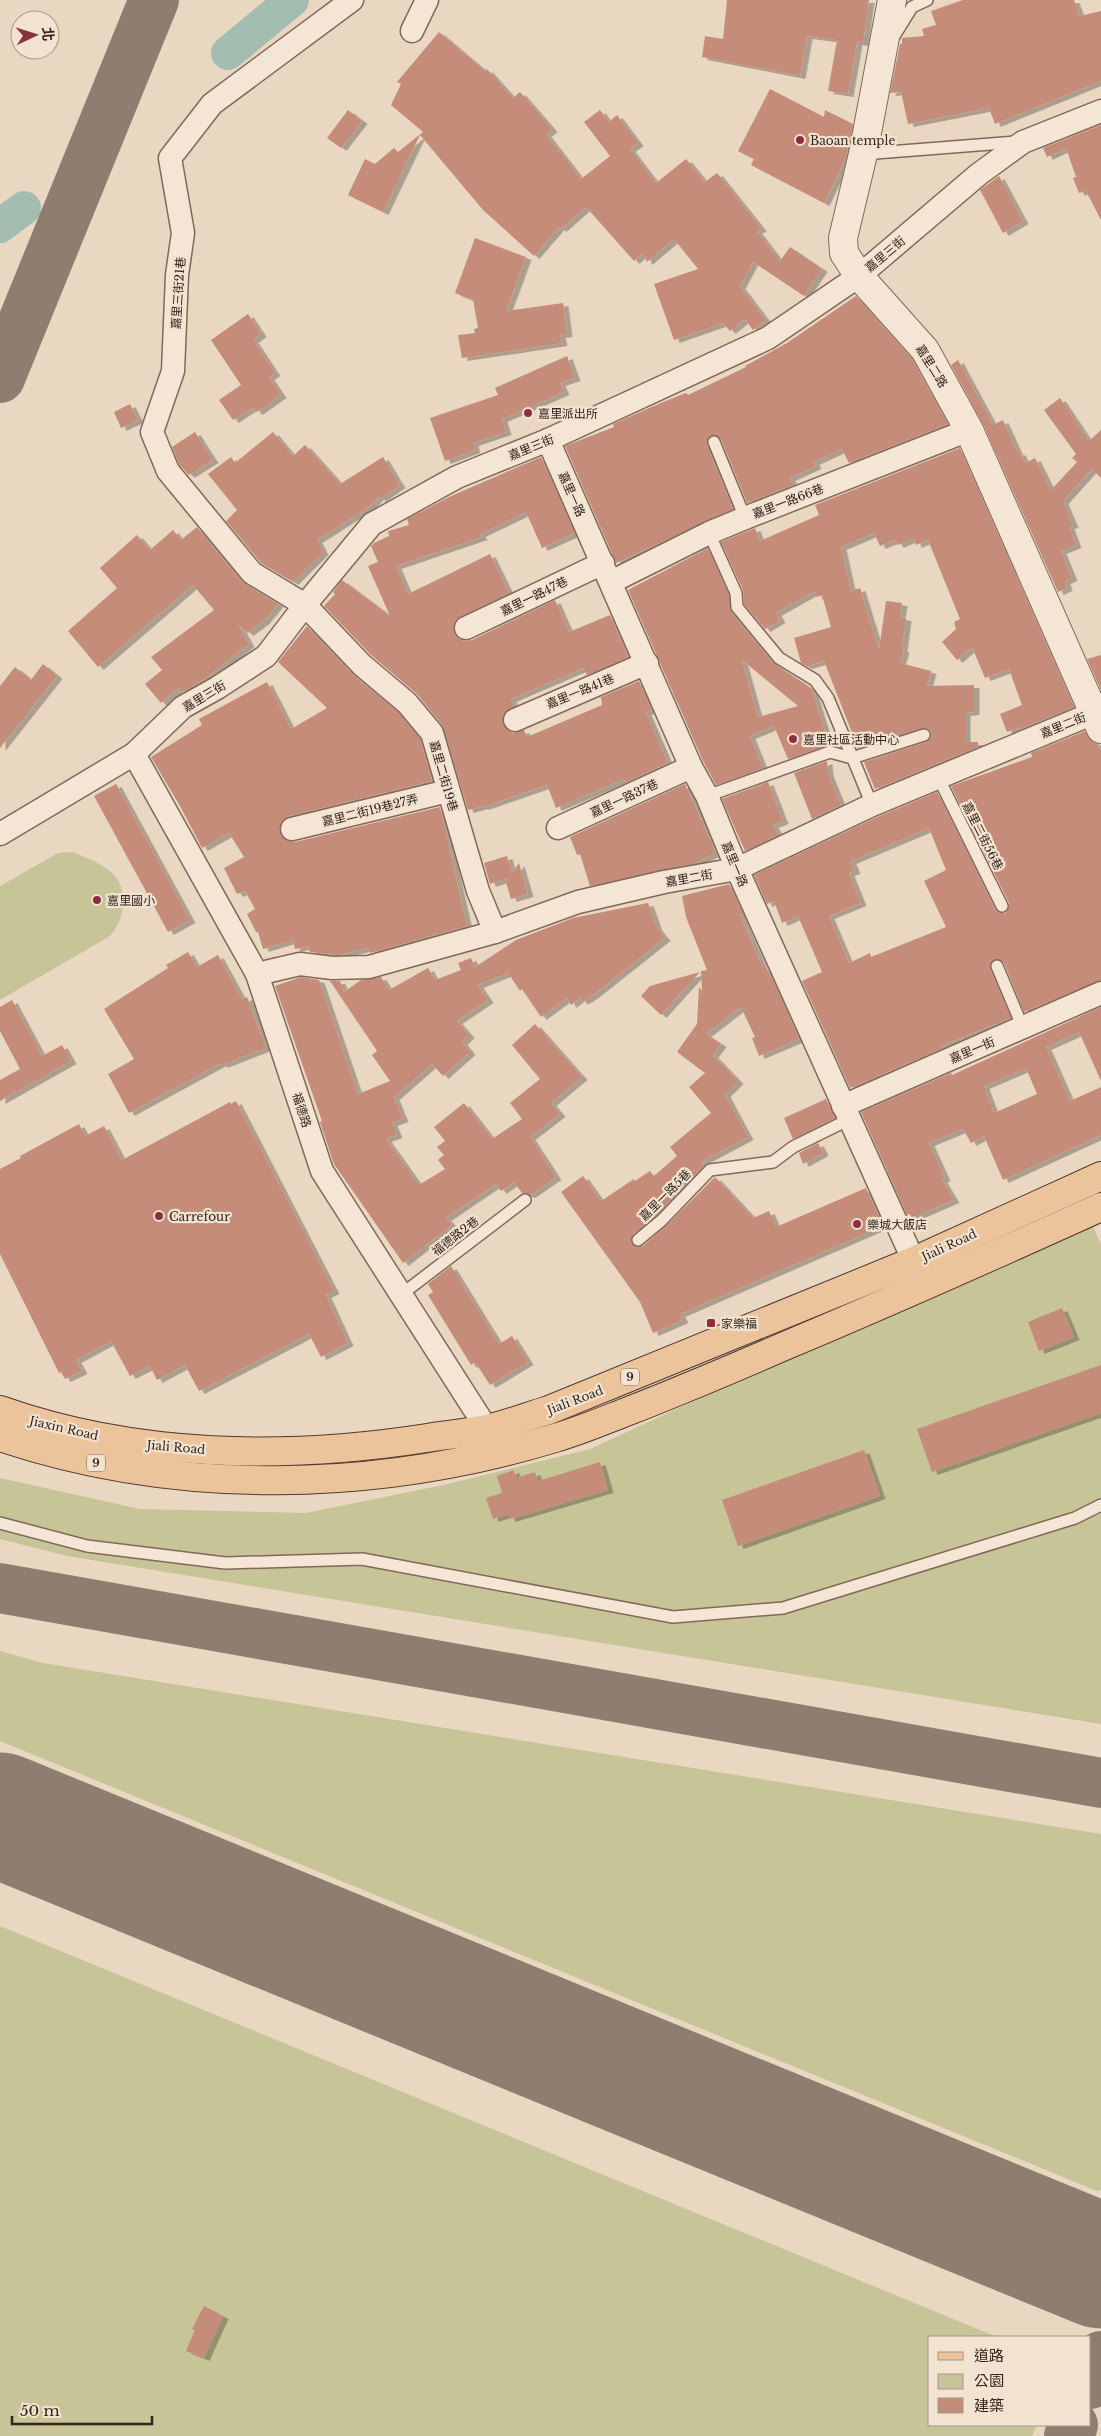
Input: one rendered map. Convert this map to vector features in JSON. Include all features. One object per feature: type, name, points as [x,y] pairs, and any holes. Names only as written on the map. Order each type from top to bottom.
[{"type":"main road","name":"Jiali Road","points":[[129,1442],[196,1450],[281,1452],[371,1447],[487,1428],[549,1410],[914,1261],[1101,1176]]},
{"type":"main road","name":"9","points":[[491,1455],[557,1438],[685,1389],[925,1287],[1101,1207]]},
{"type":"main road","name":"Jiaxin Road","points":[[0,1410],[32,1421],[129,1442]]},
{"type":"main road","name":"Jiaxin Road","points":[[0,1437],[27,1446],[110,1466],[195,1477],[245,1480],[344,1478],[422,1469],[491,1455]]},
{"type":"street","name":"嘉里三街21巷","points":[[305,605],[252,573],[168,471],[152,432],[173,371],[177,275],[183,233],[170,158],[212,104],[352,0]]},
{"type":"street","points":[[412,31],[428,0]]},
{"type":"street","name":"嘉里二路","points":[[892,0],[863,154],[843,238],[844,253],[859,276],[925,350],[969,430],[1099,717]]},
{"type":"street","name":"嘉里三街","points":[[0,834],[134,754],[183,707],[217,688],[266,656],[305,605],[372,524],[457,477],[548,440],[768,338],[859,276],[979,174],[1023,142],[1101,111]]},
{"type":"street","name":"嘉里一路66巷","points":[[607,572],[969,430]]},
{"type":"street","name":"嘉里一路","points":[[548,440],[691,767],[707,796],[737,869],[845,1113],[925,1287]]},
{"type":"street","name":"嘉里一路47巷","points":[[466,628],[607,572]]},
{"type":"street","name":"嘉里二街19巷","points":[[305,605],[362,664],[407,703],[432,733],[478,891],[495,932]]},
{"type":"street","name":"嘉里一路41巷","points":[[515,720],[530,711],[647,663]]},
{"type":"street","name":"嘉里二街","points":[[257,974],[300,964],[332,968],[369,967],[495,932],[578,902],[664,882],[737,869],[872,805],[1099,717]]},
{"type":"street","name":"福德路","points":[[134,754],[257,974],[322,1171],[487,1428],[491,1455]]},
{"type":"street","name":"嘉里一路37巷","points":[[558,828],[691,767]]},
{"type":"street","name":"嘉里二街19巷27弄","points":[[292,829],[448,792]]},
{"type":"street","name":"嘉里一街","points":[[845,1113],[1101,992]]},
{"type":"lane","points":[[882,56],[912,7],[927,0]]},
{"type":"lane","points":[[863,154],[1023,142]]},
{"type":"lane","points":[[714,442],[744,518]]},
{"type":"lane","points":[[709,533],[736,593],[738,607],[778,658],[815,680],[828,698],[872,805]]},
{"type":"lane","points":[[707,796],[830,752],[853,759],[924,734]]},
{"type":"lane","name":"嘉里二街56巷","points":[[938,779],[1002,906]]},
{"type":"lane","points":[[996,966],[1024,1028]]},
{"type":"lane","name":"嘉里一路5巷","points":[[638,1240],[662,1220],[710,1170],[773,1162],[845,1113]]},
{"type":"lane","name":"福德路2巷","points":[[402,1294],[525,1200]]},
{"type":"lane","points":[[0,1522],[87,1546],[226,1563],[362,1559],[673,1617],[783,1608],[1074,1518],[1101,1505]]},
{"type":"green space","points":[[73,852],[101,865],[115,876],[123,893],[121,918],[110,936],[0,1000],[0,886],[58,853]]},
{"type":"green space","points":[[1089,1218],[1101,1244],[1101,1724],[67,1556],[0,1539],[0,1478],[140,1509],[306,1513],[448,1484],[590,1449]]},
{"type":"green space","points":[[0,1651],[43,1663],[1101,1834],[1101,2190],[1097,2191],[0,1741]]},
{"type":"green space","points":[[0,1926],[995,2336],[928,2336],[928,2426],[1037,2426],[1032,2436],[0,2436]]},
{"type":"building","points":[[727,0],[869,0],[863,43],[857,42],[848,94],[828,91],[837,40],[807,36],[800,76],[702,57],[705,36],[723,39]]},
{"type":"building","points":[[963,0],[1074,0],[1080,16],[1101,11],[1101,81],[995,124],[989,108],[908,124],[901,92],[890,93],[902,38],[924,36],[922,29],[936,25],[931,11]]},
{"type":"building","points":[[439,32],[485,71],[487,69],[513,98],[520,92],[552,129],[546,134],[581,179],[610,156],[584,122],[600,110],[609,122],[617,115],[638,143],[630,149],[656,183],[686,159],[705,182],[717,173],[761,228],[757,231],[780,261],[790,247],[822,269],[804,296],[753,262],[740,286],[766,320],[753,330],[745,319],[730,331],[723,323],[674,340],[654,284],[698,269],[674,239],[647,262],[643,253],[634,261],[586,207],[561,229],[559,227],[534,256],[483,210],[420,135],[383,212],[348,195],[365,159],[375,164],[394,148],[398,152],[423,132],[391,105],[401,84],[397,82]]},
{"type":"building","name":"Baoan temple","points":[[770,89],[824,117],[825,110],[853,124],[845,160],[824,203],[751,165],[754,159],[738,151]]},
{"type":"building","points":[[348,110],[362,121],[341,148],[327,138]]},
{"type":"building","points":[[1101,125],[1101,220],[1086,191],[1079,193],[1073,178],[1076,177],[1066,148],[1047,157],[1043,148]]},
{"type":"building","points":[[999,176],[1023,221],[1003,233],[980,190]]},
{"type":"building","points":[[475,238],[526,257],[506,311],[563,303],[567,334],[560,335],[562,343],[462,358],[458,335],[475,333],[474,329],[478,328],[473,300],[455,293]]},
{"type":"building","points":[[856,296],[912,359],[948,424],[849,463],[842,449],[814,462],[816,466],[790,478],[793,485],[747,503],[721,439],[711,435],[707,445],[733,509],[616,563],[565,446],[614,427],[613,424],[663,402],[686,393],[688,395],[746,367],[787,343]]},
{"type":"building","points":[[248,314],[261,334],[253,340],[275,373],[269,377],[281,395],[257,412],[253,407],[233,420],[219,400],[241,385],[211,340]]},
{"type":"building","points":[[567,356],[575,378],[560,383],[564,392],[502,419],[506,432],[473,443],[475,450],[445,461],[430,418],[498,395],[495,388]]},
{"type":"building","points":[[958,360],[993,425],[1003,420],[1018,453],[1020,452],[1025,463],[1035,458],[1051,490],[1077,462],[1072,458],[1076,454],[1044,410],[1060,398],[1089,441],[1101,430],[1101,478],[1092,469],[1063,501],[1073,525],[1069,526],[1076,545],[1061,551],[1072,578],[1065,581],[1067,588],[1058,592],[983,424],[951,365]]},
{"type":"building","points":[[130,404],[138,420],[121,428],[114,412]]},
{"type":"building","points":[[195,432],[213,460],[189,475],[179,464],[172,447]]},
{"type":"building","points":[[273,432],[293,456],[305,445],[340,484],[383,457],[400,485],[380,499],[379,496],[370,506],[317,540],[323,552],[293,582],[261,563],[226,521],[237,510],[208,474],[231,457],[235,463]]},
{"type":"building","points":[[960,448],[1074,707],[1020,729],[1019,727],[1007,732],[1000,714],[1022,705],[1009,669],[985,678],[972,647],[957,660],[942,642],[956,629],[954,622],[960,619],[928,540],[916,545],[914,538],[898,545],[895,540],[880,546],[874,533],[841,547],[851,591],[860,588],[879,650],[886,601],[902,603],[900,617],[906,618],[902,649],[904,650],[900,663],[931,671],[927,686],[974,685],[974,712],[965,713],[965,742],[978,742],[978,747],[875,789],[864,762],[926,742],[931,737],[931,732],[926,728],[922,728],[858,748],[824,661],[807,666],[801,663],[794,638],[831,627],[822,595],[817,597],[815,591],[776,613],[780,620],[765,629],[744,604],[743,590],[721,542],[755,528],[760,541],[819,515],[815,505]]},
{"type":"building","points":[[541,457],[575,533],[542,548],[526,512],[480,534],[482,537],[396,566],[408,594],[490,554],[509,593],[456,620],[453,626],[454,633],[464,641],[472,640],[555,600],[569,632],[610,615],[628,657],[587,675],[583,668],[511,699],[514,706],[504,713],[503,725],[513,733],[524,730],[527,737],[602,705],[601,697],[639,681],[652,710],[646,712],[668,763],[626,782],[624,779],[556,808],[547,785],[483,807],[468,810],[442,725],[417,694],[371,655],[324,606],[335,594],[333,592],[342,580],[390,616],[368,566],[378,562],[371,546],[389,536],[388,531],[409,525],[407,519],[451,496]]},
{"type":"building","points":[[197,527],[242,582],[278,604],[264,621],[248,633],[238,624],[249,644],[202,681],[182,692],[179,688],[161,703],[145,684],[162,670],[151,657],[214,610],[193,585],[98,667],[68,631],[117,588],[100,568],[137,535],[150,550],[173,530],[181,540]]},
{"type":"building","points":[[708,548],[729,595],[731,612],[773,663],[812,689],[829,745],[788,759],[774,726],[750,736],[763,768],[716,785],[703,761],[628,590]],"holes":[[[742,660],[798,706],[758,717]]]},
{"type":"building","points":[[307,626],[353,675],[398,712],[420,739],[432,781],[289,816],[280,825],[279,833],[288,841],[295,842],[440,807],[467,926],[370,953],[369,948],[338,955],[310,952],[308,946],[295,949],[293,940],[263,949],[258,932],[256,932],[247,914],[255,909],[245,891],[237,894],[224,868],[244,857],[229,833],[202,848],[151,757],[202,725],[199,719],[267,682],[291,729],[327,708],[278,662]]},
{"type":"building","points":[[1101,655],[1101,690],[1087,659]]},
{"type":"building","points":[[43,664],[57,676],[0,748],[0,686],[15,667],[31,680]]},
{"type":"building","points":[[1085,731],[1101,750],[1101,980],[1024,1012],[1004,963],[994,959],[990,969],[1011,1018],[940,1046],[941,1049],[850,1088],[802,981],[822,972],[798,916],[782,923],[774,901],[767,904],[754,875],[877,817],[937,792],[995,909],[998,912],[1005,913],[1008,910],[1009,903],[951,786],[1032,757],[1031,753]],"holes":[[[929,828],[946,870],[924,881],[946,927],[871,957],[870,953],[849,963],[829,916],[861,903],[849,873],[855,871],[851,861]]]},
{"type":"building","points":[[827,761],[828,773],[841,805],[812,819],[794,773]]},
{"type":"building","points":[[768,782],[783,821],[773,825],[779,835],[745,851],[722,799]]},
{"type":"building","points":[[116,784],[190,920],[168,932],[94,796]]},
{"type":"building","points":[[685,784],[716,853],[693,864],[590,886],[580,854],[577,855],[570,837]]},
{"type":"building","points":[[507,856],[512,873],[519,863],[528,894],[511,899],[506,882],[509,878],[490,884],[484,863]]},
{"type":"building","points":[[729,884],[743,913],[740,915],[763,968],[765,966],[775,984],[799,1039],[759,1056],[752,1038],[755,1037],[741,1007],[706,1034],[721,1044],[713,1055],[738,1081],[725,1094],[748,1137],[701,1162],[704,1165],[657,1214],[633,1234],[631,1242],[636,1247],[643,1246],[715,1177],[753,1218],[769,1211],[776,1227],[866,1188],[883,1226],[680,1314],[683,1320],[653,1333],[640,1302],[561,1192],[583,1176],[601,1201],[634,1179],[635,1181],[650,1171],[654,1176],[677,1156],[670,1147],[711,1113],[689,1087],[705,1073],[677,1052],[697,1024],[699,987],[702,991],[701,971],[707,970],[686,917],[682,896]]},
{"type":"building","points":[[648,903],[657,928],[665,938],[592,996],[582,1002],[580,998],[571,1005],[567,998],[541,1017],[522,989],[520,991],[508,973],[478,985],[488,1000],[457,1021],[469,1035],[462,1042],[470,1052],[443,1076],[432,1064],[394,1097],[403,1119],[392,1123],[397,1135],[386,1139],[419,1185],[445,1169],[438,1160],[444,1155],[437,1147],[445,1141],[434,1127],[464,1103],[492,1139],[522,1119],[510,1103],[540,1079],[512,1045],[535,1024],[582,1077],[551,1103],[560,1114],[530,1137],[556,1177],[530,1195],[522,1193],[514,1182],[501,1191],[496,1184],[446,1218],[452,1225],[403,1263],[334,1164],[320,1122],[322,1121],[275,986],[301,977],[319,980],[358,1094],[390,1081],[372,1055],[377,1051],[330,981],[340,981],[344,992],[361,980],[381,977],[389,990],[428,968],[435,980],[461,970],[458,963],[471,958],[475,967],[516,940],[573,918]]},
{"type":"building","points":[[188,952],[197,967],[218,955],[242,999],[247,997],[266,1048],[222,1065],[221,1063],[129,1113],[108,1074],[134,1059],[104,1009],[168,968],[166,965]]},
{"type":"building","points":[[700,972],[661,1015],[641,996],[650,986]]},
{"type":"building","points":[[12,1000],[42,1056],[62,1045],[71,1061],[0,1101],[0,1080],[20,1069],[0,1031],[0,1007]]},
{"type":"building","points":[[1101,1007],[1101,1081],[1079,1032],[1046,1047],[1070,1101],[1101,1087],[1101,1135],[1003,1180],[984,1136],[971,1143],[963,1129],[929,1143],[945,1178],[942,1180],[954,1200],[912,1218],[910,1214],[907,1215],[861,1112],[951,1073],[952,1075]],"holes":[[[1026,1068],[1037,1094],[994,1113],[984,1086]]]},
{"type":"building","points":[[826,1099],[835,1118],[793,1139],[784,1118]]},
{"type":"building","name":"Carrefour","points":[[236,1101],[334,1291],[326,1295],[348,1343],[321,1357],[309,1334],[199,1391],[185,1365],[157,1380],[150,1366],[130,1376],[111,1341],[76,1360],[82,1371],[65,1379],[61,1372],[59,1373],[0,1254],[0,1169],[79,1124],[85,1136],[104,1126],[122,1160],[230,1102],[231,1104]]},
{"type":"building","points":[[818,1143],[823,1153],[803,1164],[799,1153]]},
{"type":"building","points":[[451,1266],[499,1344],[512,1336],[528,1362],[490,1385],[475,1362],[471,1365],[428,1295],[433,1292],[428,1284]]},
{"type":"building","points":[[1062,1308],[1074,1337],[1039,1351],[1028,1322]]},
{"type":"building","points":[[1101,1365],[1101,1413],[932,1472],[917,1429]]},
{"type":"building","points":[[864,1450],[880,1496],[738,1546],[722,1500]]},
{"type":"building","points":[[600,1462],[608,1490],[510,1519],[508,1514],[493,1519],[486,1498],[502,1493],[497,1476],[514,1470],[516,1478],[535,1472],[538,1481]]},
{"type":"building","points":[[204,2306],[223,2316],[204,2358],[186,2351],[195,2330],[192,2329]]},
{"type":"waterway","points":[[228,53],[292,0]]},
{"type":"waterway","points":[[0,226],[24,208]]},
{"type":"taxiway","points":[[0,378],[154,0]]},
{"type":"taxiway","points":[[0,1588],[1101,1783]]},
{"type":"taxiway","points":[[1091,2381],[1101,2356]]},
{"type":"taxiway","points":[[1069,2436],[1073,2426]]},
{"type":"runway","points":[[0,1815],[1101,2266]]},
{"type":"place","name":"Baoan temple","points":[[800,140]]},
{"type":"place","name":"嘉里派出所","points":[[528,413]]},
{"type":"place","name":"嘉里社區活動中心","points":[[793,739]]},
{"type":"place","name":"嘉里國小","points":[[97,900]]},
{"type":"place","name":"Carrefour","points":[[159,1216]]},
{"type":"place","name":"樂城大飯店","points":[[857,1224]]},
{"type":"place","name":"家樂福","points":[[711,1323]]}]
